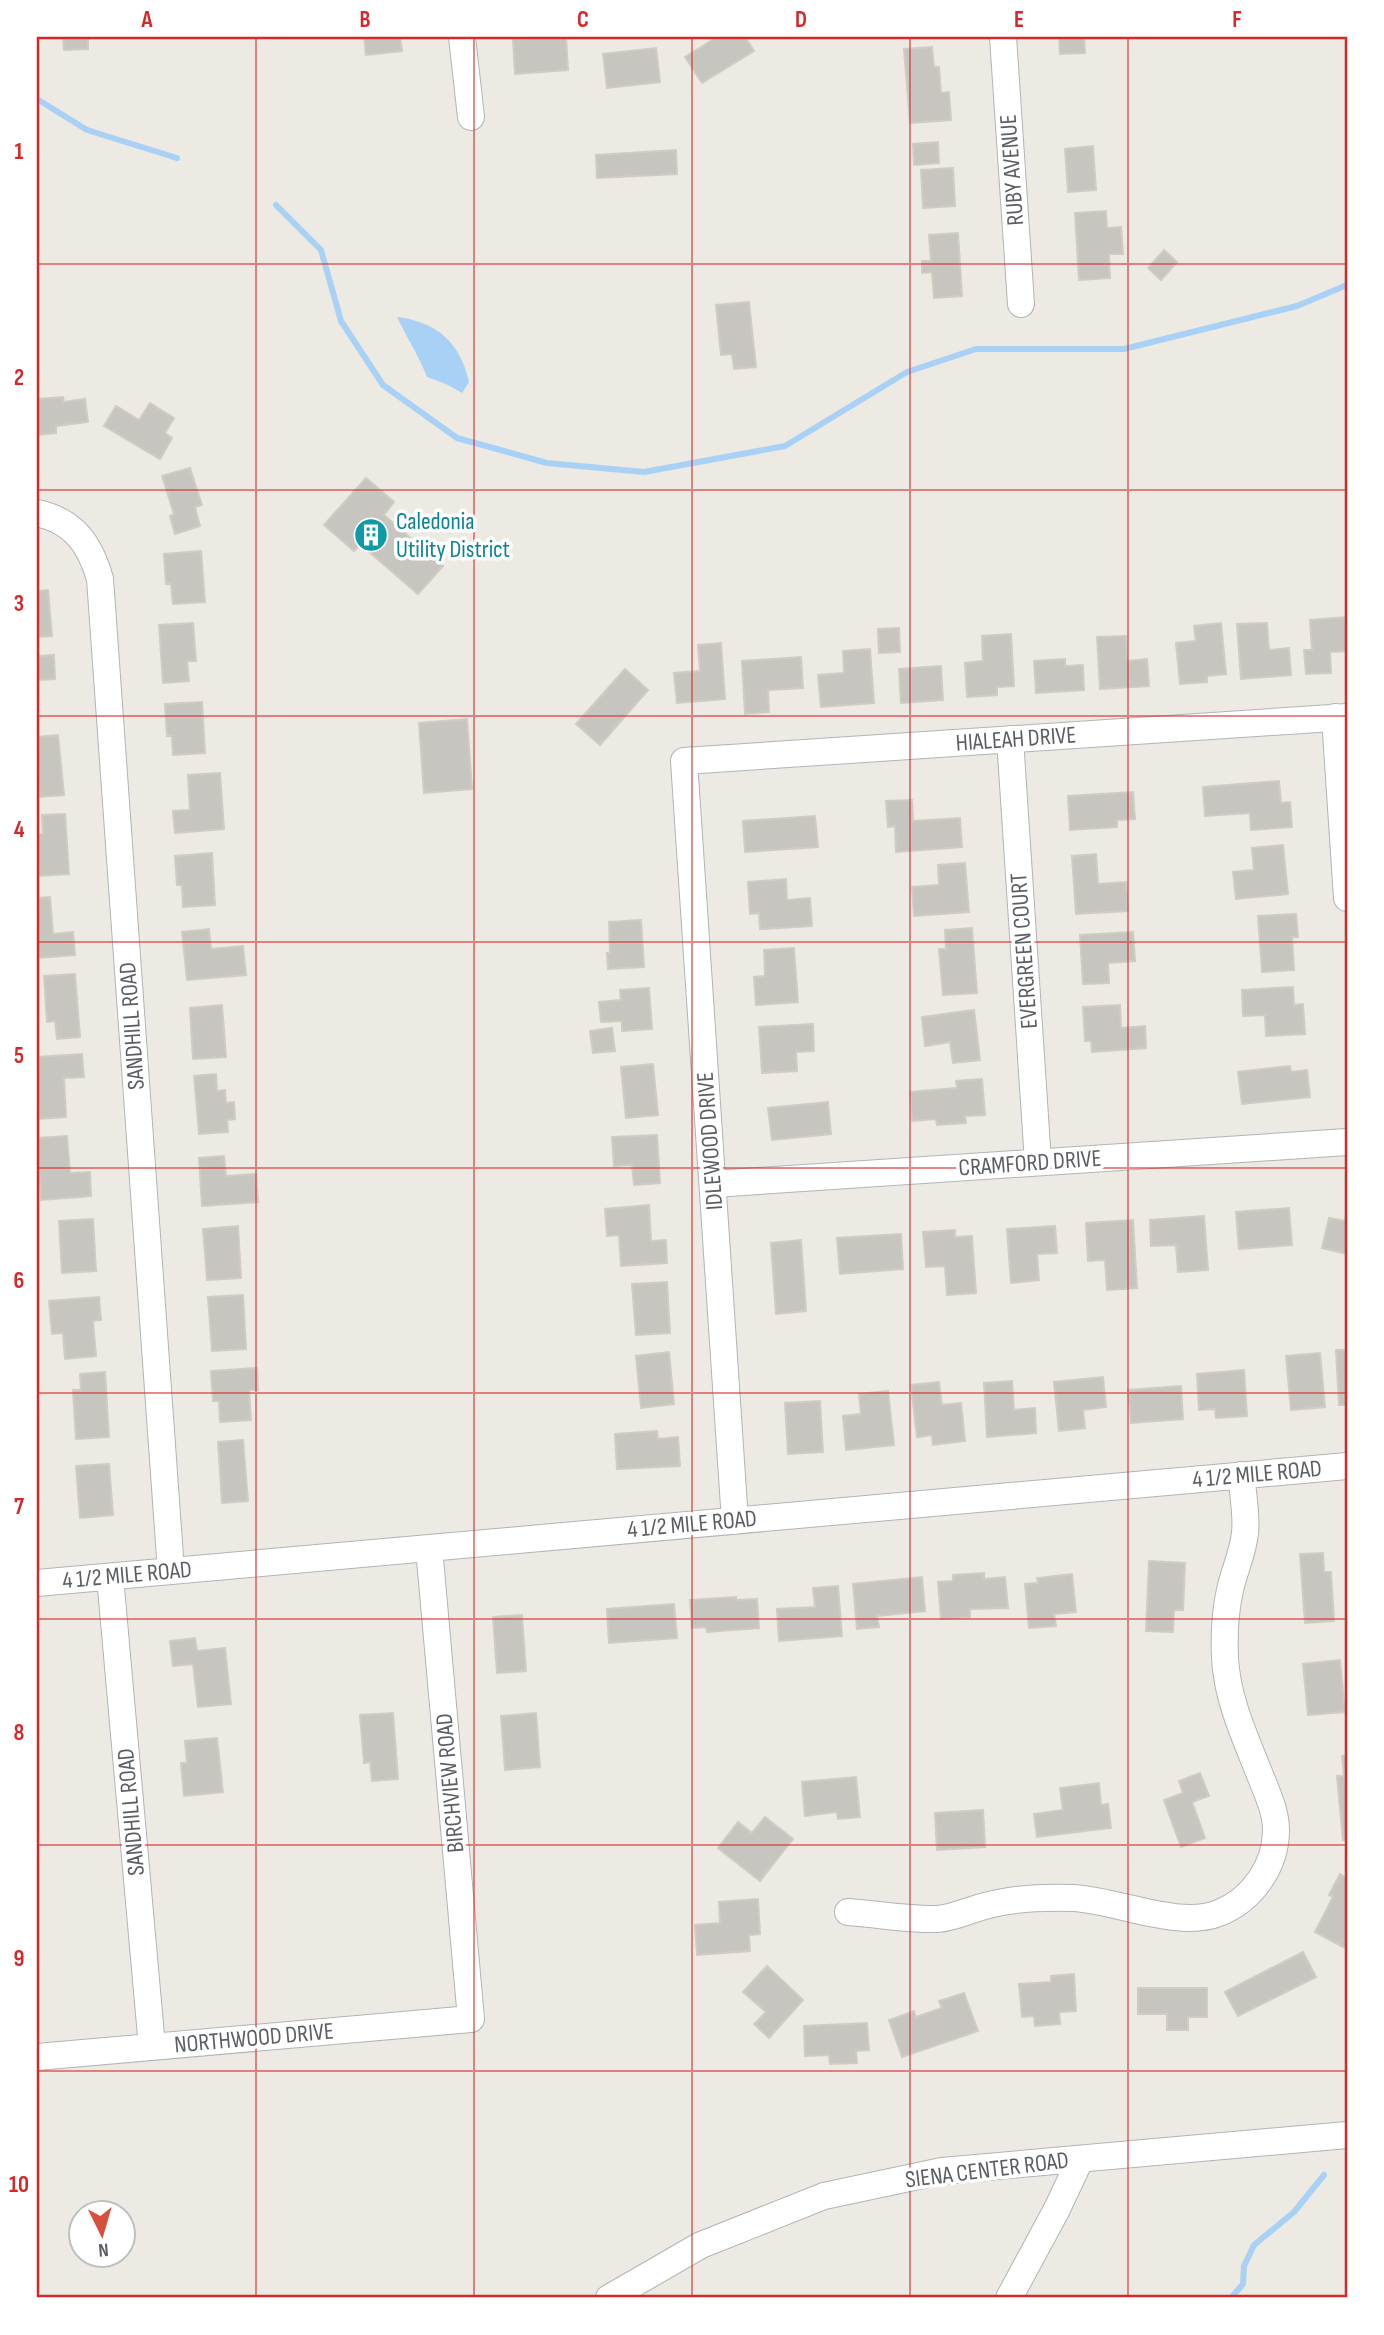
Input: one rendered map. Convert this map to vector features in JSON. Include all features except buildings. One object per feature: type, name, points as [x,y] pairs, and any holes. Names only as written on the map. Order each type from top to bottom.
[{"type":"street","points":[[462,37],[471,117]]},
{"type":"street","name":"RUBY AVENUE","points":[[1003,37],[1021,304]]},
{"type":"street","name":"SANDHILL ROAD","points":[[37,513],[54,517],[69,526],[84,541],[94,559],[100,579],[171,1571]]},
{"type":"street","points":[[1341,717],[1347,898]]},
{"type":"street","name":"HIALEAH DRIVE","points":[[684,761],[1341,717]]},
{"type":"street","name":"EVERGREEN COURT","points":[[1010,739],[1038,1162]]},
{"type":"street","name":"IDLEWOOD DRIVE","points":[[684,761],[735,1521]]},
{"type":"street","name":"CRAMFORD DRIVE","points":[[713,1184],[1347,1142]]},
{"type":"street","name":"4 1/2 MILE ROAD","points":[[37,1583],[1347,1466]]},
{"type":"street","points":[[848,1912],[940,1919],[990,1904],[1033,1898],[1073,1898],[1113,1903],[1177,1919],[1197,1919],[1228,1909],[1253,1889],[1269,1863],[1276,1830],[1273,1808],[1230,1693],[1225,1661],[1224,1628],[1245,1531],[1241,1475]]},
{"type":"street","name":"BIRCHVIEW ROAD","points":[[429,1548],[471,2018]]},
{"type":"street","name":"SANDHILL ROAD","points":[[110,1577],[152,2047]]},
{"type":"street","name":"NORTHWOOD DRIVE","points":[[37,2057],[471,2018]]},
{"type":"street","name":"SIENA CENTER ROAD","points":[[609,2298],[701,2245],[824,2196],[942,2171],[1347,2135]]},
{"type":"street","points":[[1009,2298],[1080,2160]]},
{"type":"water","points":[[397,317],[435,329],[453,345],[469,382],[462,393],[427,377]]},
{"type":"waterway","points":[[37,99],[87,130],[177,158]]},
{"type":"waterway","points":[[276,205],[321,250],[341,321],[383,385],[457,438],[547,463],[644,472],[785,446],[907,372],[976,349],[1124,349],[1297,306],[1347,285]]},
{"type":"waterway","points":[[1231,2298],[1243,2284],[1244,2266],[1254,2245],[1294,2212],[1324,2175]]},
{"type":"place","name":"Caledonia Utility District","points":[[371,535]]}]
